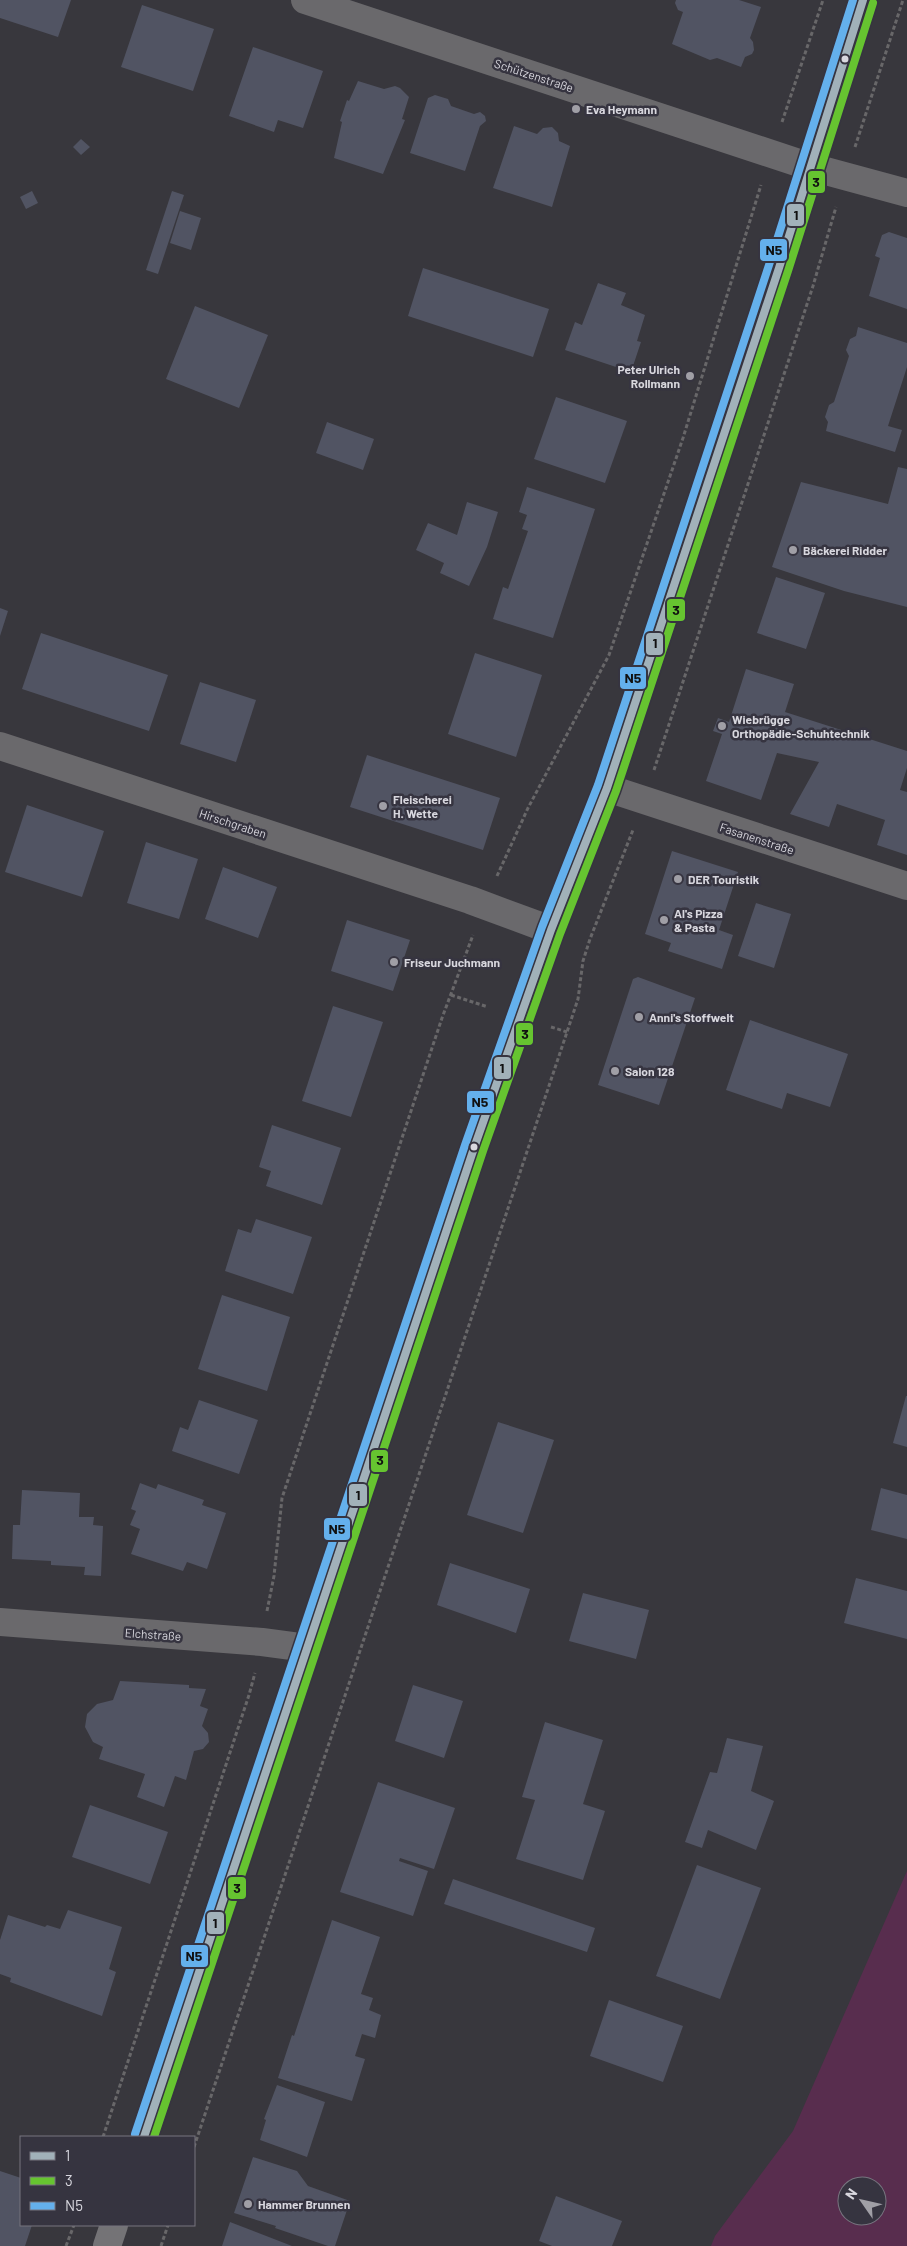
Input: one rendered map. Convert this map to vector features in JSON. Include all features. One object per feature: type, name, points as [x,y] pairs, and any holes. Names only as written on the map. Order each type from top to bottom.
[{"type":"main road","points":[[144,2136],[474,1148],[551,930],[607,788],[812,166],[863,0]]},
{"type":"main road","points":[[107,2246],[114,2226]]},
{"type":"street","name":"Schützenstraße","points":[[305,0],[771,153],[907,193]]},
{"type":"street","name":"Hirschgraben","points":[[0,746],[485,906],[551,930]]},
{"type":"street","name":"Fasanenstraße","points":[[607,788],[907,886]]},
{"type":"street","name":"Elchstraße","points":[[0,1622],[262,1642],[307,1648]]},
{"type":"path","points":[[103,2136],[249,1695],[262,1642],[274,1576],[282,1498],[463,958],[506,854],[528,808],[609,655],[683,438],[771,153],[823,0]]},
{"type":"path","points":[[195,2144],[568,1032],[578,999],[583,961],[590,939],[645,800],[664,736],[813,286],[846,176],[903,0]]},
{"type":"path","points":[[66,2246],[74,2226]]},
{"type":"path","points":[[161,2246],[168,2226]]},
{"type":"shaded area","points":[[907,1871],[907,2246],[711,2246],[715,2236],[793,2131]]},
{"type":"building","points":[[0,0],[71,0],[58,37],[0,18]]},
{"type":"building","points":[[676,0],[739,0],[761,7],[750,38],[753,42],[754,50],[752,54],[745,57],[741,67],[717,58],[710,60],[672,44],[683,12],[678,10],[675,3]]},
{"type":"building","points":[[142,5],[214,29],[193,91],[121,67]]},
{"type":"building","points":[[253,47],[323,71],[303,128],[278,120],[274,132],[229,116]]},
{"type":"building","points":[[358,81],[384,89],[395,86],[400,88],[409,97],[402,119],[405,120],[383,174],[334,158],[342,122],[340,121],[347,100],[349,101]]},
{"type":"building","points":[[435,95],[448,99],[451,106],[474,114],[480,112],[485,116],[486,121],[480,126],[465,171],[410,153],[428,98]]},
{"type":"building","points":[[514,126],[537,134],[543,128],[552,127],[558,133],[559,141],[570,146],[552,207],[493,188]]},
{"type":"building","points":[[81,139],[90,147],[81,155],[73,147]]},
{"type":"building","points":[[32,191],[38,203],[26,209],[20,197]]},
{"type":"building","points":[[172,191],[184,195],[158,274],[146,270]]},
{"type":"building","points":[[180,211],[201,218],[191,250],[170,243]]},
{"type":"building","points":[[889,232],[907,238],[907,309],[869,296],[880,258],[875,256],[882,235]]},
{"type":"building","points":[[423,268],[549,309],[533,357],[408,316]]},
{"type":"building","points":[[598,283],[626,293],[621,305],[645,315],[637,341],[641,342],[631,372],[565,350],[575,322],[582,325]]},
{"type":"building","points":[[195,306],[268,335],[239,408],[166,379]]},
{"type":"building","points":[[858,327],[907,343],[907,367],[888,426],[902,430],[895,452],[826,431],[828,422],[825,417],[829,405],[834,402],[849,356],[846,350],[850,339],[856,336]]},
{"type":"building","points":[[556,397],[627,421],[605,483],[534,459]]},
{"type":"building","points":[[327,422],[374,439],[363,470],[316,453]]},
{"type":"building","points":[[898,467],[907,469],[907,607],[844,591],[772,567],[801,482],[888,504]]},
{"type":"building","points":[[527,487],[595,509],[553,638],[493,619],[503,587],[508,589],[528,531],[522,529],[527,515],[519,512]]},
{"type":"building","points":[[467,502],[498,512],[487,547],[469,586],[440,573],[444,563],[416,550],[428,523],[457,535]]},
{"type":"building","points":[[776,577],[825,593],[806,649],[757,633]]},
{"type":"building","points":[[0,608],[8,611],[0,636]]},
{"type":"building","points":[[41,633],[168,675],[149,731],[22,689]]},
{"type":"building","points":[[475,653],[542,675],[516,757],[448,734]]},
{"type":"building","points":[[746,669],[794,684],[785,712],[907,751],[907,768],[900,790],[907,792],[907,855],[877,845],[885,820],[837,804],[829,827],[790,814],[819,762],[777,753],[761,800],[706,781],[722,734],[713,731],[718,718],[729,722]]},
{"type":"building","points":[[200,682],[256,700],[236,762],[180,744]]},
{"type":"building","points":[[367,755],[500,798],[483,850],[350,807]]},
{"type":"building","points":[[27,805],[104,831],[82,897],[5,872]]},
{"type":"building","points":[[146,842],[198,859],[179,919],[127,903]]},
{"type":"building","points":[[672,851],[738,872],[719,930],[733,935],[722,969],[668,951],[671,943],[645,934]]},
{"type":"building","points":[[223,867],[277,887],[258,938],[205,919]]},
{"type":"building","points":[[756,903],[791,914],[774,968],[738,956]]},
{"type":"building","points":[[347,920],[410,940],[393,991],[331,971]]},
{"type":"building","points":[[638,977],[695,998],[659,1105],[598,1085],[633,979]]},
{"type":"building","points":[[333,1006],[383,1022],[351,1117],[302,1101]]},
{"type":"building","points":[[750,1020],[848,1054],[830,1107],[787,1093],[782,1109],[726,1090]]},
{"type":"building","points":[[272,1125],[341,1148],[322,1205],[266,1186],[271,1171],[259,1167]]},
{"type":"building","points":[[256,1219],[312,1237],[293,1294],[225,1271],[238,1229],[251,1233]]},
{"type":"building","points":[[222,1295],[290,1317],[267,1391],[198,1369]]},
{"type":"building","points":[[907,1396],[907,1447],[893,1443]]},
{"type":"building","points":[[199,1400],[258,1420],[239,1474],[172,1451],[180,1427],[188,1430]]},
{"type":"building","points":[[498,1422],[554,1440],[523,1533],[467,1515]]},
{"type":"building","points":[[140,1483],[156,1489],[158,1484],[204,1500],[202,1505],[226,1513],[207,1569],[187,1562],[183,1571],[131,1554],[140,1529],[130,1525],[136,1511],[131,1509]]},
{"type":"building","points":[[881,1488],[907,1495],[907,1539],[871,1530]]},
{"type":"building","points":[[22,1490],[80,1493],[79,1517],[94,1517],[93,1525],[103,1526],[101,1576],[84,1575],[85,1567],[51,1565],[51,1561],[12,1559],[13,1525],[20,1525]]},
{"type":"building","points":[[450,1563],[530,1589],[516,1633],[437,1605]]},
{"type":"building","points":[[856,1578],[907,1591],[907,1639],[844,1623]]},
{"type":"building","points":[[583,1593],[649,1610],[636,1659],[569,1641]]},
{"type":"building","points":[[120,1681],[189,1685],[189,1688],[206,1689],[200,1706],[208,1709],[202,1726],[208,1733],[209,1742],[203,1749],[194,1751],[186,1780],[175,1776],[164,1807],[137,1797],[145,1774],[99,1759],[103,1747],[93,1742],[85,1727],[87,1714],[97,1704],[113,1700]]},
{"type":"building","points":[[413,1685],[463,1701],[444,1758],[395,1741]]},
{"type":"building","points":[[545,1722],[603,1740],[583,1804],[605,1811],[583,1880],[516,1859],[535,1800],[522,1797]]},
{"type":"building","points":[[727,1738],[763,1746],[751,1791],[774,1801],[756,1850],[708,1830],[702,1848],[685,1842],[710,1772],[717,1773]]},
{"type":"building","points":[[378,1782],[455,1808],[434,1869],[400,1858],[399,1861],[428,1871],[413,1916],[340,1892]]},
{"type":"building","points":[[90,1805],[168,1832],[150,1884],[72,1857]]},
{"type":"building","points":[[697,1865],[761,1888],[720,1999],[656,1976]]},
{"type":"building","points":[[453,1879],[595,1928],[587,1952],[444,1904]]},
{"type":"building","points":[[68,1910],[122,1927],[109,1969],[116,1972],[102,2016],[10,1982],[11,1978],[0,1974],[0,1940],[8,1915],[45,1927],[47,1925],[60,1929]]},
{"type":"building","points":[[332,1920],[380,1937],[361,1994],[373,1998],[369,2010],[381,2015],[375,2038],[362,2034],[355,2056],[365,2059],[352,2101],[278,2078],[292,2035],[294,2036]]},
{"type":"building","points":[[609,2000],[683,2026],[663,2082],[590,2056]]},
{"type":"building","points":[[277,2085],[325,2102],[307,2157],[260,2140],[266,2120],[264,2119]]},
{"type":"building","points":[[253,2157],[297,2171],[308,2186],[350,2201],[335,2246],[328,2246],[275,2228],[276,2226],[234,2213]]},
{"type":"building","points":[[0,2171],[20,2178],[20,2226],[32,2226],[25,2246],[0,2246]]},
{"type":"building","points":[[556,2196],[622,2221],[612,2246],[552,2246],[539,2241]]},
{"type":"building","points":[[230,2222],[292,2246],[222,2246]]},
{"type":"transit line","name":"N5","points":[[135,2134],[465,1145],[542,927],[598,785],[769,265],[853,0]]},
{"type":"transit line","name":"1","points":[[144,2136],[474,1148],[551,930],[607,788],[779,268],[863,0]]},
{"type":"transit line","name":"3","points":[[154,2136],[483,1151],[560,934],[616,791],[788,271],[873,3]]},
{"type":"place","name":"Eva Heymann","points":[[576,109]]},
{"type":"place","name":"Peter Ulrich Rollmann","points":[[690,376]]},
{"type":"place","name":"Bäckerei Ridder","points":[[793,550]]},
{"type":"place","name":"Wiebrügge Orthopädie-Schuhtechnik","points":[[722,726]]},
{"type":"place","name":"Fleischerei H. Wette","points":[[383,806]]},
{"type":"place","name":"DER Touristik","points":[[678,879]]},
{"type":"place","name":"Al's Pizza & Pasta","points":[[664,920]]},
{"type":"place","name":"Friseur Juchmann","points":[[394,962]]},
{"type":"place","name":"Anni's Stoffwelt","points":[[639,1017]]},
{"type":"place","name":"Salon 128","points":[[615,1071]]},
{"type":"place","name":"Hammer Brunnen","points":[[248,2204]]}]
